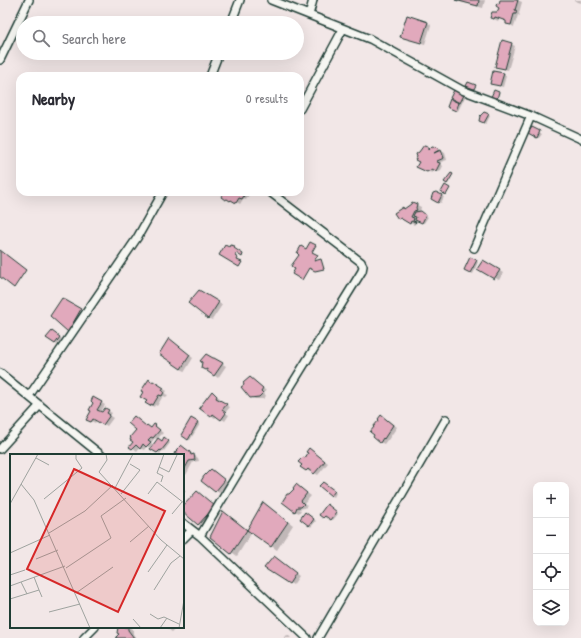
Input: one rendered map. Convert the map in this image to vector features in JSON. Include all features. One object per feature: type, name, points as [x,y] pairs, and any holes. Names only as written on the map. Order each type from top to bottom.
[{"type":"street","points":[[21,16],[29,0]]},
{"type":"street","points":[[234,16],[240,0]]},
{"type":"street","points":[[271,0],[370,39],[462,90],[531,116],[581,139]]},
{"type":"street","points":[[309,15],[313,0]]},
{"type":"street","points":[[0,60],[16,27]]},
{"type":"street","points":[[304,102],[343,29]]},
{"type":"street","points":[[212,72],[216,60]]},
{"type":"street","points":[[474,248],[531,116]]},
{"type":"street","points":[[29,396],[137,238],[161,196]]},
{"type":"street","points":[[200,536],[362,271],[363,266],[361,262],[275,196]]},
{"type":"street","points":[[0,373],[99,454]]},
{"type":"street","points":[[0,449],[40,405]]},
{"type":"street","points":[[318,638],[446,419]]},
{"type":"street","points":[[184,524],[200,536],[307,638]]},
{"type":"street","points":[[184,538],[192,530]]},
{"type":"street","points":[[84,638],[94,628]]},
{"type":"building","points":[[455,0],[479,0],[478,6]]},
{"type":"building","points":[[500,0],[518,0],[515,10],[517,11],[516,14],[514,14],[511,25],[506,24],[506,21],[495,17],[494,19],[490,18],[492,12],[497,12],[499,8],[496,6],[497,3],[499,4]]},
{"type":"building","points":[[407,15],[428,22],[421,43],[400,37]]},
{"type":"building","points":[[502,40],[512,43],[505,69],[495,67]]},
{"type":"building","points":[[493,71],[504,73],[500,86],[490,84]]},
{"type":"building","points":[[468,82],[476,85],[474,89],[466,86]]},
{"type":"building","points":[[454,90],[464,95],[460,103],[450,98]]},
{"type":"building","points":[[494,90],[499,92],[497,99],[491,97]]},
{"type":"building","points":[[450,99],[459,103],[456,111],[447,107]]},
{"type":"building","points":[[484,112],[489,114],[484,123],[479,121],[480,116]]},
{"type":"building","points":[[532,127],[540,131],[537,138],[528,133]]},
{"type":"building","points":[[424,145],[428,146],[428,150],[432,146],[437,147],[439,150],[434,153],[441,150],[444,158],[437,161],[440,163],[436,171],[432,169],[427,172],[416,167],[419,162],[415,160],[417,157],[416,154]]},
{"type":"building","points":[[451,173],[453,174],[447,184],[444,182]]},
{"type":"building","points":[[445,185],[450,188],[446,195],[441,192]]},
{"type":"building","points":[[436,192],[442,195],[438,203],[431,199],[433,193]]},
{"type":"building","points":[[244,196],[242,199],[239,198],[236,203],[231,200],[225,200],[221,197]]},
{"type":"building","points":[[412,202],[417,204],[417,210],[414,211],[411,217],[414,218],[413,221],[416,222],[411,221],[410,224],[400,218],[398,219],[394,213],[403,207],[404,209]]},
{"type":"building","points":[[421,211],[426,215],[422,223],[415,220],[416,217],[413,216],[415,212]]},
{"type":"building","points":[[310,242],[316,245],[312,252],[318,255],[314,261],[321,259],[324,269],[315,271],[309,268],[302,280],[292,274],[295,269],[291,266],[299,255],[297,253],[301,246],[306,249]]},
{"type":"building","points":[[225,245],[229,247],[230,245],[235,246],[234,248],[243,254],[242,257],[236,253],[235,256],[238,258],[237,260],[242,262],[239,267],[219,255]]},
{"type":"building","points":[[0,250],[26,270],[14,288],[0,277]]},
{"type":"building","points":[[470,257],[477,260],[470,273],[464,270]]},
{"type":"building","points":[[483,260],[500,270],[494,279],[477,269]]},
{"type":"building","points":[[199,290],[219,302],[208,319],[188,303]]},
{"type":"building","points":[[62,298],[81,309],[68,332],[50,316]]},
{"type":"building","points":[[52,331],[60,337],[55,344],[46,338]]},
{"type":"building","points":[[169,338],[190,355],[181,369],[159,354]]},
{"type":"building","points":[[206,354],[223,363],[214,376],[207,371],[207,369],[205,370],[201,368],[202,362],[200,361]]},
{"type":"building","points":[[250,377],[263,388],[261,391],[263,393],[259,397],[250,398],[241,387]]},
{"type":"building","points":[[149,379],[151,382],[153,381],[164,388],[162,391],[164,392],[162,396],[159,395],[153,405],[151,404],[150,406],[145,403],[147,401],[140,397],[143,392],[141,391]]},
{"type":"building","points":[[212,391],[217,396],[216,398],[227,404],[222,410],[226,413],[221,420],[213,414],[211,417],[199,408]]},
{"type":"building","points":[[93,397],[102,402],[97,410],[102,412],[105,408],[109,410],[107,413],[110,415],[103,425],[93,419],[91,422],[86,420],[91,411],[89,410],[93,403],[91,401]]},
{"type":"building","points":[[381,415],[393,425],[380,443],[370,432]]},
{"type":"building","points":[[134,416],[146,426],[147,425],[151,428],[154,424],[160,430],[153,438],[151,437],[148,440],[151,442],[146,447],[143,444],[140,449],[136,445],[132,449],[129,447],[133,442],[130,440],[130,437],[136,430],[128,423]]},
{"type":"building","points":[[191,418],[198,422],[188,440],[181,435]]},
{"type":"building","points":[[164,437],[169,441],[161,451],[160,450],[157,453],[150,449],[158,438],[162,441]]},
{"type":"building","points":[[181,445],[190,452],[191,455],[194,454],[195,460],[189,461],[184,470],[184,454],[174,454],[177,451],[176,450]]},
{"type":"building","points":[[309,448],[325,461],[314,474],[308,469],[306,471],[300,467],[302,465],[298,462],[303,457],[305,458],[308,453],[306,452]]},
{"type":"building","points":[[211,469],[225,480],[215,492],[201,481]]},
{"type":"building","points":[[323,482],[335,491],[331,496],[319,486]]},
{"type":"building","points":[[296,484],[307,493],[301,501],[304,504],[301,507],[297,507],[295,512],[282,502],[287,494],[294,489],[293,488]]},
{"type":"building","points":[[197,491],[215,506],[198,525],[184,513],[184,505]]},
{"type":"building","points":[[263,502],[288,522],[271,547],[247,530]]},
{"type":"building","points":[[327,504],[337,512],[331,520],[325,516],[323,518],[319,515]]},
{"type":"building","points":[[223,511],[247,530],[231,554],[210,537]]},
{"type":"building","points":[[305,512],[314,519],[309,526],[300,519]]},
{"type":"building","points":[[274,556],[296,573],[289,584],[264,568]]},
{"type":"building","points":[[118,628],[128,628],[134,638],[117,638],[116,637],[119,634],[117,633]]}]
